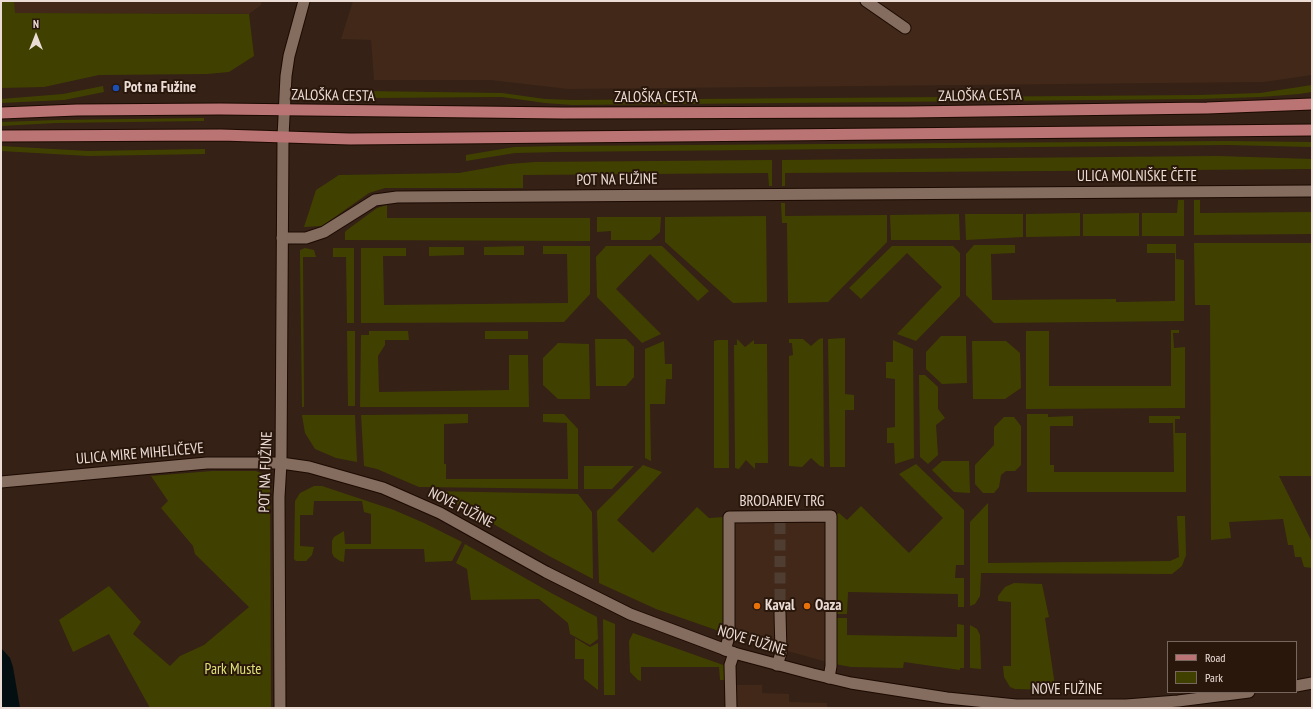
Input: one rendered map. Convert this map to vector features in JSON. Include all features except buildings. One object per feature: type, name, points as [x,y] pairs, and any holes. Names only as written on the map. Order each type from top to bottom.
[{"type":"main road","name":"ZALOŠKA CESTA","points":[[1,113],[85,110],[284,110],[563,113],[908,112],[1207,108],[1312,104]]},
{"type":"main road","points":[[1,136],[221,135],[358,139],[1312,130]]},
{"type":"street","name":"POT NA FUŽINE","points":[[280,708],[279,497],[281,463],[283,137],[286,76],[289,56],[304,1]]},
{"type":"street","points":[[866,1],[905,28]]},
{"type":"street","name":"ULICA MOLNIŠKE ČETE","points":[[962,193],[1312,191]]},
{"type":"street","name":"POT NA FUŽINE","points":[[282,238],[306,238],[324,232],[375,200],[390,198],[962,193]]},
{"type":"street","name":"ULICA MIRE MIHELIČEVE","points":[[1,482],[194,464],[281,463]]},
{"type":"street","name":"NOVE FUŽINE","points":[[281,463],[309,467],[383,488],[440,513],[546,572],[604,602],[667,628],[730,651],[829,678],[989,706],[1110,706],[1178,701],[1241,693]]},
{"type":"street","name":"BRODARJEV TRG","points":[[731,708],[728,517],[831,516],[831,666],[829,678]]},
{"type":"street","points":[[777,665],[781,653],[780,613]]},
{"type":"street","points":[[1297,686],[1312,683]]},
{"type":"shaded area","points":[[14,1],[261,1],[261,5],[249,14],[14,13]]},
{"type":"shaded area","points":[[353,1],[1312,1],[1312,75],[1264,82],[568,89],[490,80],[374,80],[371,40],[341,39]]},
{"type":"shaded area","points":[[732,523],[826,523],[827,662],[733,636]]},
{"type":"shaded area","points":[[1,648],[10,658],[13,667],[20,708],[1,708]]},
{"type":"shaded area","points":[[735,685],[762,685],[762,693],[789,694],[789,702],[827,703],[827,708],[735,708]]},
{"type":"green space","points":[[1,1],[14,1],[15,13],[249,14],[254,56],[229,72],[207,74],[99,75],[44,87],[1,88]]},
{"type":"green space","points":[[1312,85],[1312,92],[1299,94],[1200,99],[572,105],[502,97],[368,98],[365,95],[365,91],[502,93],[545,99],[572,100],[1199,95],[1260,93]]},
{"type":"green space","points":[[103,86],[104,92],[64,100],[1,103],[1,99],[63,94]]},
{"type":"green space","points":[[204,118],[204,121],[56,123],[1,126],[1,122]]},
{"type":"green space","points":[[1228,141],[1312,142],[1312,147],[1228,145],[558,152],[515,153],[466,161],[466,155],[514,147]]},
{"type":"green space","points":[[1,146],[88,151],[205,149],[205,154],[88,156],[1,151]]},
{"type":"green space","points":[[1218,156],[1312,159],[1312,169],[785,173],[785,186],[782,186],[782,160]]},
{"type":"green space","points":[[772,160],[772,186],[769,186],[768,173],[523,175],[523,188],[385,188],[369,193],[322,226],[304,227],[316,190],[339,175],[459,173],[509,164],[535,162]]},
{"type":"green space","points":[[1178,200],[1184,200],[1184,236],[1142,236],[1142,213],[1177,213]]},
{"type":"green space","points":[[1194,200],[1200,200],[1200,213],[1312,212],[1312,234],[1194,235]]},
{"type":"green space","points":[[781,203],[785,203],[785,216],[887,215],[887,242],[828,302],[788,303],[787,223],[782,223]]},
{"type":"green space","points":[[387,205],[387,218],[590,218],[590,241],[345,240],[345,232],[347,230],[377,208]]},
{"type":"green space","points":[[1080,213],[1080,236],[1026,237],[1026,214]]},
{"type":"green space","points":[[1139,213],[1139,236],[1083,236],[1083,214]]},
{"type":"green space","points":[[959,214],[960,240],[891,240],[890,215]]},
{"type":"green space","points":[[965,214],[1023,214],[1023,237],[966,240]]},
{"type":"green space","points":[[766,216],[767,302],[733,303],[665,242],[665,217]]},
{"type":"green space","points":[[597,217],[661,217],[660,232],[651,240],[611,240],[611,231],[597,232]]},
{"type":"green space","points":[[1194,243],[1312,243],[1312,476],[1279,476],[1312,542],[1312,568],[1304,567],[1301,557],[1295,557],[1293,545],[1288,545],[1283,519],[1229,522],[1231,538],[1211,540],[1210,305],[1195,305]]},
{"type":"green space","points":[[1147,244],[1176,244],[1176,259],[1184,260],[1184,321],[994,323],[966,295],[966,254],[974,245],[1015,245],[1015,253],[991,254],[992,300],[1116,299],[1116,302],[1175,301],[1175,253],[1147,253]]},
{"type":"green space","points":[[524,246],[524,255],[484,255],[484,247]]},
{"type":"green space","points":[[543,246],[590,246],[590,294],[564,322],[361,323],[361,248],[406,248],[406,256],[383,256],[384,305],[568,303],[567,254],[543,254]]},
{"type":"green space","points":[[606,246],[662,246],[709,291],[698,301],[650,254],[616,289],[661,334],[642,343],[597,297],[596,257]]},
{"type":"green space","points":[[892,246],[953,246],[960,253],[960,296],[916,341],[897,334],[942,287],[907,253],[861,299],[849,288]]},
{"type":"green space","points":[[429,247],[464,247],[464,255],[429,256]]},
{"type":"green space","points":[[305,248],[314,250],[316,257],[303,257],[304,407],[302,407],[300,250]]},
{"type":"green space","points":[[333,248],[354,248],[354,323],[347,323],[346,257],[333,257]]},
{"type":"green space","points":[[1171,330],[1179,330],[1179,333],[1173,333],[1174,348],[1185,347],[1185,408],[1026,409],[1026,331],[1049,331],[1049,386],[1171,386]]},
{"type":"green space","points":[[347,331],[355,331],[355,406],[348,406]]},
{"type":"green space","points":[[369,331],[408,331],[409,340],[385,340],[385,345],[378,356],[379,392],[509,390],[509,355],[528,355],[529,407],[360,407],[361,335],[369,335]]},
{"type":"green space","points":[[485,331],[528,331],[528,339],[485,339]]},
{"type":"green space","points":[[941,336],[966,336],[967,383],[942,384],[926,369],[926,352]]},
{"type":"green space","points":[[823,338],[824,467],[820,466],[811,458],[802,467],[789,466],[789,356],[793,355],[792,343],[789,343],[789,339],[803,339],[811,346],[819,339]]},
{"type":"green space","points":[[845,338],[845,394],[854,395],[854,410],[845,410],[845,467],[830,467],[828,339]]},
{"type":"green space","points":[[595,339],[626,339],[634,347],[634,377],[626,386],[596,386]]},
{"type":"green space","points":[[737,339],[745,347],[754,340],[754,344],[767,344],[768,463],[755,463],[755,469],[746,460],[739,469],[735,468],[734,345],[737,345]]},
{"type":"green space","points":[[728,340],[729,468],[714,468],[714,341]]},
{"type":"green space","points":[[893,340],[913,349],[914,458],[895,464],[894,443],[887,443],[887,428],[895,427],[895,379],[886,378],[886,362],[893,362]]},
{"type":"green space","points":[[664,341],[665,364],[672,364],[672,379],[666,379],[665,404],[650,404],[651,461],[645,458],[645,349]]},
{"type":"green space","points":[[972,341],[1006,341],[1020,353],[1021,388],[1005,399],[973,399]]},
{"type":"green space","points":[[558,343],[589,344],[590,399],[558,399],[543,385],[543,358]]},
{"type":"green space","points":[[919,375],[925,375],[938,387],[938,409],[945,418],[936,425],[938,455],[928,464],[920,457]]},
{"type":"green space","points":[[468,414],[468,423],[444,424],[444,464],[446,464],[446,479],[568,479],[567,423],[543,422],[543,414],[564,414],[578,429],[578,489],[419,487],[377,469],[364,466],[361,415]]},
{"type":"green space","points":[[1027,414],[1048,414],[1048,417],[1073,416],[1073,426],[1050,426],[1050,465],[1054,465],[1054,472],[1174,472],[1173,423],[1149,423],[1149,416],[1180,416],[1180,419],[1175,419],[1175,433],[1186,433],[1186,492],[1027,492]]},
{"type":"green space","points":[[302,415],[355,415],[357,462],[336,458],[315,449],[305,433]]},
{"type":"green space","points":[[1004,417],[1014,417],[1021,426],[1021,465],[1015,471],[1006,471],[1001,475],[999,487],[994,493],[983,493],[975,484],[975,465],[994,445],[994,427]]},
{"type":"green space","points":[[942,461],[969,461],[970,493],[954,492],[932,470]]},
{"type":"green space","points":[[916,464],[964,510],[964,565],[956,565],[955,578],[964,578],[964,607],[958,607],[958,594],[848,592],[847,614],[835,614],[834,517],[839,513],[847,520],[861,506],[909,553],[943,518],[899,474]]},
{"type":"green space","points":[[643,465],[662,472],[617,520],[653,553],[697,507],[709,518],[725,517],[725,626],[719,631],[656,609],[599,583],[597,511]]},
{"type":"green space","points":[[584,466],[634,466],[612,489],[584,489]]},
{"type":"green space","name":"Park Muste","points":[[212,471],[256,471],[263,474],[270,484],[271,708],[150,708],[109,634],[73,652],[59,620],[109,586],[141,622],[133,634],[170,666],[180,656],[204,645],[249,607],[195,554],[193,546],[161,508],[168,501],[151,476]]},
{"type":"green space","points":[[314,486],[322,486],[394,510],[462,542],[452,561],[425,562],[424,549],[345,549],[344,562],[340,561],[334,557],[332,553],[332,541],[334,537],[344,531],[345,544],[371,544],[371,514],[364,512],[362,501],[314,501],[313,515],[300,515],[300,546],[314,547],[312,555],[306,561],[296,561],[294,559],[295,501],[300,493]]},
{"type":"green space","points":[[431,491],[578,494],[592,512],[593,579],[549,556],[483,518]]},
{"type":"green space","points":[[988,503],[988,563],[1170,561],[1179,557],[1177,516],[1185,516],[1186,555],[1182,566],[1172,574],[981,573],[980,596],[975,604],[970,606],[970,522]]},
{"type":"green space","points":[[465,544],[597,617],[598,639],[590,645],[570,634],[568,623],[539,599],[471,600],[467,569],[456,563]]},
{"type":"green space","points":[[1014,583],[1042,584],[1049,617],[1045,618],[1055,686],[1048,690],[1015,689],[1010,687],[1004,677],[1003,666],[1011,666],[1011,602],[998,601],[998,596],[1005,587]]},
{"type":"green space","points":[[835,618],[847,618],[847,635],[957,637],[957,624],[964,625],[964,668],[960,668],[960,670],[904,662],[903,668],[851,667],[835,664]]},
{"type":"green space","points":[[603,619],[615,624],[615,695],[604,695]]},
{"type":"green space","points":[[970,625],[977,629],[980,635],[981,669],[970,668]]},
{"type":"green space","points":[[633,633],[726,666],[726,680],[720,680],[719,667],[641,667],[641,681],[638,680],[630,672],[629,641]]},
{"type":"green space","points":[[575,638],[590,647],[598,643],[598,690],[584,679],[584,659],[575,659]]},
{"type":"tunnel","points":[[780,523],[780,613]]},
{"type":"place","name":"Pot na Fužine","points":[[116,88]]},
{"type":"place","name":"Kaval","points":[[757,606]]},
{"type":"place","name":"Oaza","points":[[807,606]]}]
